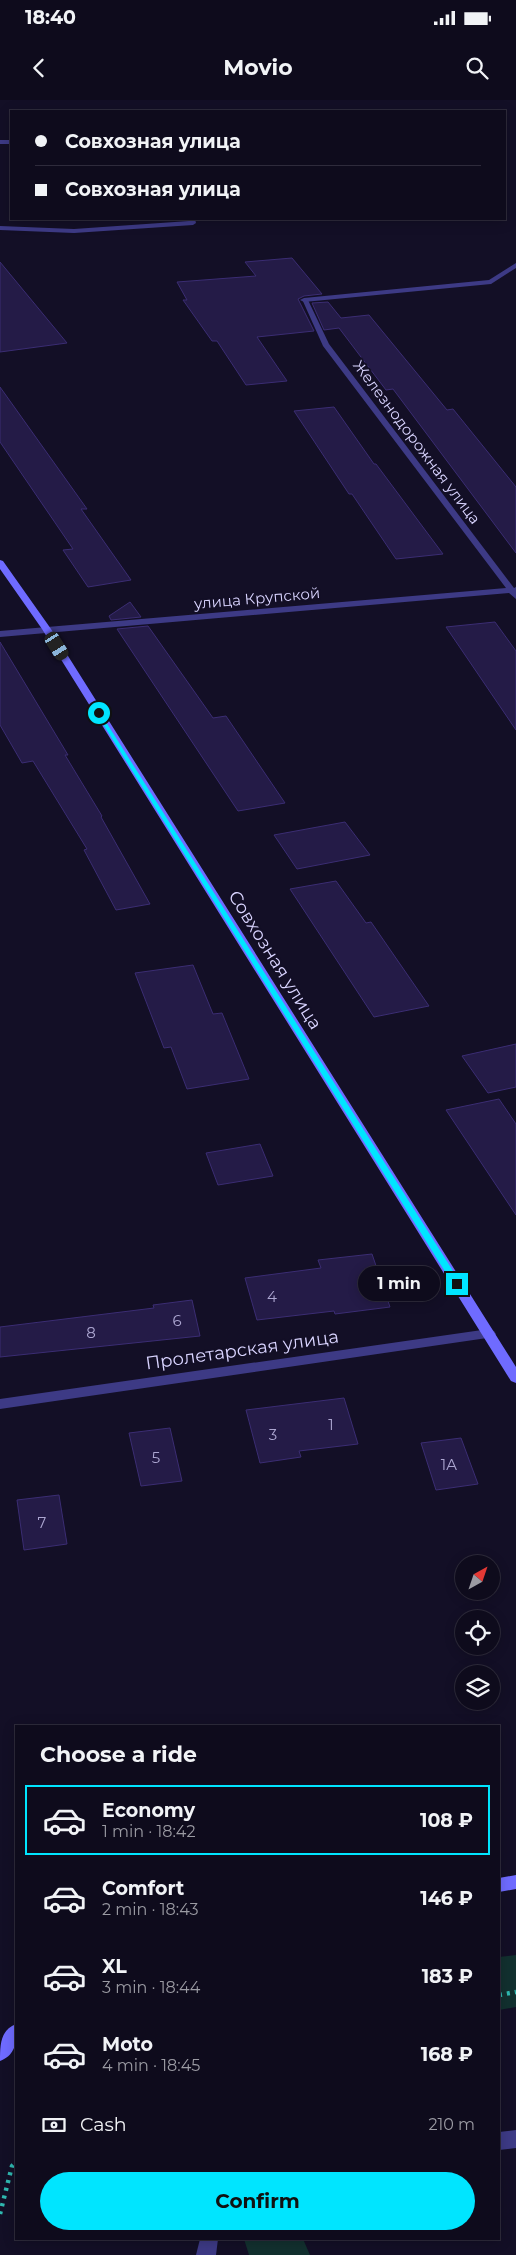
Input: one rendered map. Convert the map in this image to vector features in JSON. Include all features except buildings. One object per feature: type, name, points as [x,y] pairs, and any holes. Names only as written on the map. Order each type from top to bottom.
[{"type":"street","points":[[0,228],[84,230],[193,223],[192,220]]},
{"type":"street","name":"Железнодорожная улица","points":[[515,592],[326,344],[304,300],[490,282],[516,265]]},
{"type":"street","name":"Совхозная улица","points":[[0,563],[46,629],[516,1378]]},
{"type":"street","name":"улица Крупской","points":[[0,634],[515,592]]},
{"type":"street","name":"Пролетарская улица","points":[[0,1404],[489,1334]]},
{"type":"street","points":[[500,1885],[516,1882]]},
{"type":"street","points":[[500,2142],[516,2139]]},
{"type":"street","points":[[206,2255],[209,2240]]},
{"type":"path","points":[[500,1995],[516,1992]]},
{"type":"path","points":[[0,2214],[12,2166],[15,2163]]},
{"type":"green space","points":[[516,1955],[516,2007],[500,2010],[500,1957]]},
{"type":"green space","points":[[244,2240],[303,2240],[310,2255],[249,2255]]},
{"type":"route","points":[[99,713],[457,1284]]}]
